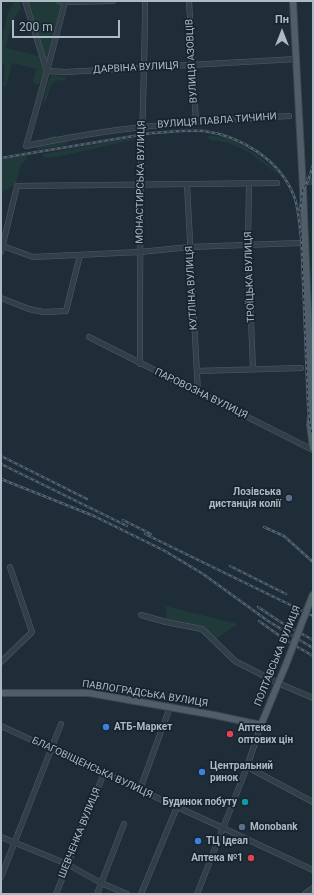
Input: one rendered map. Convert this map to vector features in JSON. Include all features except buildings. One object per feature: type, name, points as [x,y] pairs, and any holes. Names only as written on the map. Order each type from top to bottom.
[{"type":"main road","points":[[293,1],[312,368],[312,406],[310,425],[313,449]]},
{"type":"main road","name":"ПОЛТАВСЬКА ВУЛИЦЯ","points":[[261,725],[313,594]]},
{"type":"main road","name":"ПАВЛОГРАДСЬКА ВУЛИЦЯ","points":[[1,694],[89,694],[170,707],[261,725]]},
{"type":"street","points":[[25,1],[47,72]]},
{"type":"street","points":[[59,1],[113,1]]},
{"type":"street","name":"МОНАСТИРСЬКА ВУЛИЦЯ","points":[[140,364],[140,252],[142,127],[145,67],[145,1]]},
{"type":"street","name":"ВУЛИЦЯ АЗОВЦІВ","points":[[189,1],[196,122]]},
{"type":"street","points":[[47,72],[65,2]]},
{"type":"street","name":"ДАРВІНА ВУЛИЦЯ","points":[[47,72],[296,59]]},
{"type":"street","name":"ВУЛИЦЯ ПАВЛА ТИЧИНИ","points":[[47,72],[26,146],[72,137],[142,127],[289,116]]},
{"type":"street","points":[[304,178],[306,182],[313,181]]},
{"type":"street","name":"КУТЛІНА ВУЛИЦЯ","points":[[187,184],[198,393]]},
{"type":"street","name":"ТРОЇЦЬКА ВУЛИЦЯ","points":[[248,184],[248,245],[253,369]]},
{"type":"street","points":[[1,252],[17,186],[277,184]]},
{"type":"street","points":[[2,246],[33,257],[80,256],[190,247],[299,243]]},
{"type":"street","points":[[1,298],[29,309],[43,312],[66,311],[80,256]]},
{"type":"street","name":"ПАРОВОЗНА ВУЛИЦЯ","points":[[89,338],[313,449]]},
{"type":"street","points":[[197,371],[301,368]]},
{"type":"street","points":[[1,662],[32,632],[10,568]]},
{"type":"street","points":[[141,615],[166,622],[202,629],[235,661],[278,683],[313,698]]},
{"type":"street","points":[[140,789],[170,707]]},
{"type":"street","points":[[1,877],[61,724]]},
{"type":"street","points":[[197,894],[261,725]]},
{"type":"street","name":"БЛАГОВІЩЕНСЬКА ВУЛИЦЯ","points":[[1,726],[313,870]]},
{"type":"street","points":[[253,770],[313,802]]},
{"type":"street","name":"ШЕВЧЕНКА ВУЛИЦЯ","points":[[56,894],[104,773]]},
{"type":"street","points":[[141,894],[177,807]]},
{"type":"street","points":[[97,894],[124,824]]},
{"type":"street","points":[[1,837],[67,864],[101,883],[127,894]]},
{"type":"street","points":[[304,894],[313,888]]},
{"type":"green space","points":[[14,1],[20,1],[21,8],[12,22],[6,48],[40,56],[47,71],[41,84],[35,85],[33,81],[36,69],[12,63],[7,84],[4,87],[3,86],[5,64],[1,63],[1,46],[7,16]]},
{"type":"green space","points":[[28,1],[51,1],[62,4],[48,58],[44,58]]},
{"type":"green space","points":[[53,75],[66,77],[65,80],[55,81],[51,86],[45,103],[43,101],[49,79]]},
{"type":"green space","points":[[50,136],[56,136],[70,143],[42,149],[33,147],[33,143],[37,139],[44,140]]},
{"type":"green space","points":[[207,136],[217,136],[246,147],[278,173],[277,174],[247,151],[229,143],[210,140]]},
{"type":"green space","points":[[132,138],[133,140],[57,157],[44,158],[43,156],[43,154]]},
{"type":"green space","points":[[26,155],[28,159],[21,164],[16,184],[1,193],[1,159]]},
{"type":"green space","points":[[166,606],[238,624],[214,640],[202,629],[166,622]]},
{"type":"railway","points":[[1,158],[152,133],[204,131],[218,134],[245,144],[258,152],[279,171],[288,183],[296,201],[301,238]]},
{"type":"railway","points":[[300,210],[303,189],[308,181],[313,165]]},
{"type":"railway","points":[[301,232],[308,406],[313,437]]},
{"type":"railway","points":[[1,456],[87,499]]},
{"type":"railway","points":[[1,464],[127,526]]},
{"type":"railway","points":[[1,479],[94,516],[165,551],[203,574],[268,621],[313,648]]},
{"type":"railway","points":[[123,520],[151,534]]},
{"type":"railway","points":[[264,527],[284,536],[313,562]]},
{"type":"railway","points":[[145,534],[313,616]]},
{"type":"railway","points":[[230,566],[286,594]]},
{"type":"railway","points":[[258,607],[282,623],[313,640]]},
{"type":"railway","points":[[259,621],[284,639],[313,656]]},
{"type":"place","name":"Лозівська дистанція колії","points":[[289,498]]},
{"type":"place","name":"АТБ-Маркет","points":[[106,727]]},
{"type":"place","name":"Аптека оптових цін","points":[[230,734]]},
{"type":"place","name":"Центральний ринок","points":[[202,772]]},
{"type":"place","name":"Будинок побуту","points":[[245,802]]},
{"type":"place","name":"Monobank","points":[[242,827]]},
{"type":"place","name":"ТЦ Ідеал","points":[[198,841]]},
{"type":"place","name":"Аптека №1","points":[[251,858]]}]
